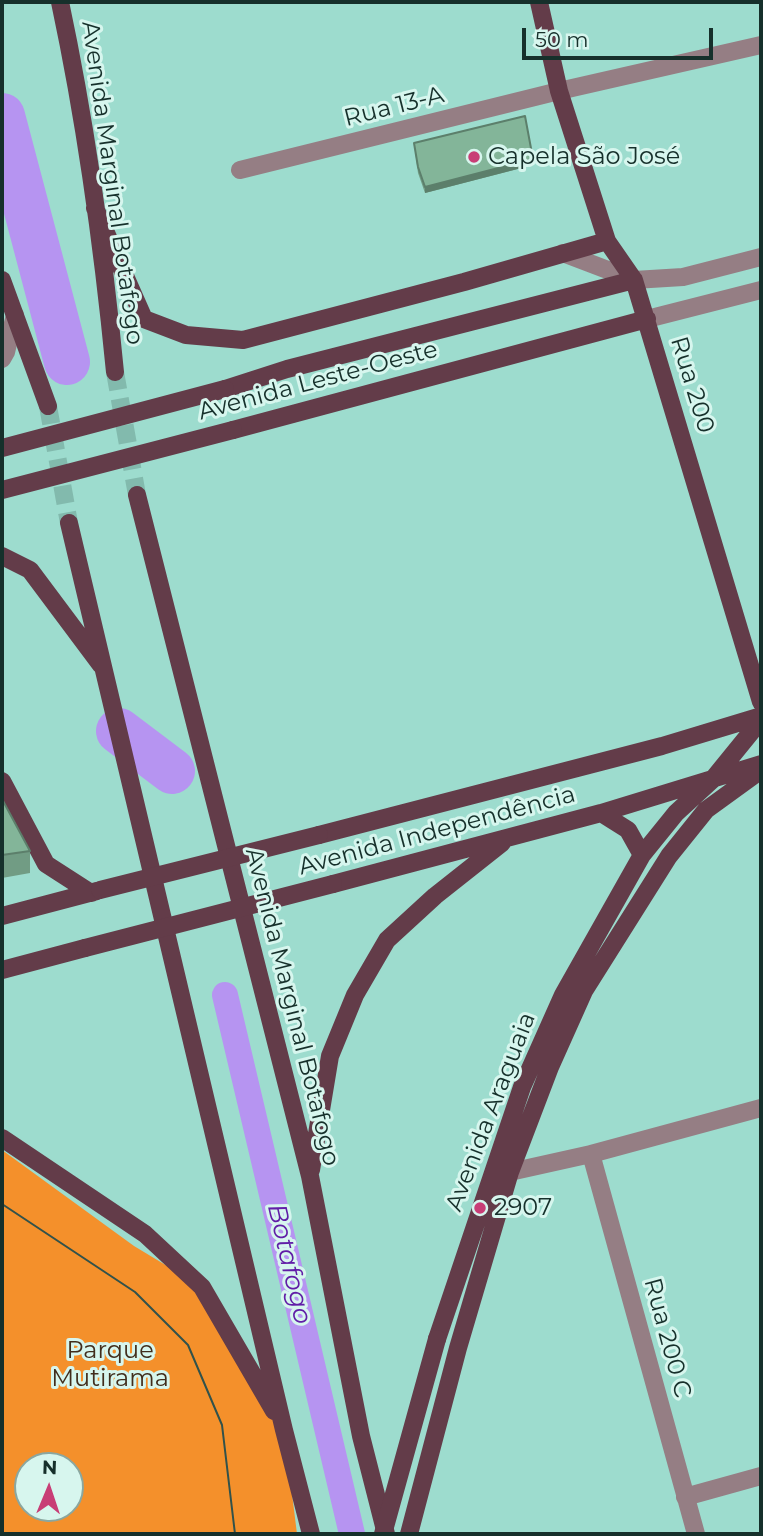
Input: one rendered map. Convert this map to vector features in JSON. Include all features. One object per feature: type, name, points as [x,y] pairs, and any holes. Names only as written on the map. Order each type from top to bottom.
[{"type":"main road","name":"Avenida Marginal Botafogo","points":[[60,2],[71,51],[105,271],[115,372]]},
{"type":"main road","name":"Rua 200","points":[[539,2],[559,90],[607,241],[634,279],[647,318],[761,702]]},
{"type":"main road","points":[[95,208],[144,319],[186,335],[243,340],[607,241]]},
{"type":"main road","name":"Avenida Leste-Oeste","points":[[2,448],[225,389],[287,369],[634,279]]},
{"type":"main road","points":[[2,280],[48,406]]},
{"type":"main road","name":"Avenida Leste-Oeste","points":[[2,490],[647,318]]},
{"type":"main road","name":"Avenida Marginal Botafogo","points":[[137,495],[310,1176],[361,1436],[385,1534]]},
{"type":"main road","points":[[69,523],[311,1534]]},
{"type":"main road","points":[[2,556],[30,570],[105,671]]},
{"type":"main road","name":"Avenida Araguaia","points":[[385,1534],[437,1339],[522,1087],[563,995],[642,855],[676,813],[713,779],[761,718]]},
{"type":"main road","name":"Avenida Independência","points":[[2,916],[662,746],[761,718]]},
{"type":"main road","name":"Avenida Independência","points":[[2,970],[601,813],[761,764]]},
{"type":"main road","name":"Avenida Araguaia","points":[[409,1534],[458,1348],[510,1172],[550,1067],[584,991],[669,856],[706,810],[761,770]]},
{"type":"main road","points":[[2,781],[46,864],[96,891]]},
{"type":"main road","points":[[601,813],[628,830],[642,855]]},
{"type":"main road","points":[[310,1176],[330,1056],[355,995],[387,940],[435,896],[510,837]]},
{"type":"main road","points":[[2,1138],[145,1234],[202,1287],[284,1430]]},
{"type":"street","name":"Rua 13-A","points":[[240,170],[559,90],[761,45]]},
{"type":"street","points":[[563,253],[634,279],[683,277],[761,257]]},
{"type":"street","points":[[647,318],[761,290]]},
{"type":"street","points":[[2,359],[15,316]]},
{"type":"street","points":[[510,1172],[592,1154],[761,1108]]},
{"type":"street","name":"Rua 200 C","points":[[592,1154],[696,1534]]},
{"type":"street","points":[[685,1497],[761,1476]]},
{"type":"green space","name":"Parque Mutirama","points":[[2,1150],[134,1246],[202,1287],[284,1430],[297,1534],[2,1534]]},
{"type":"building","name":"Capela São José","points":[[525,116],[533,159],[425,187],[414,143]]},
{"type":"building","points":[[2,799],[30,851],[2,855]]},
{"type":"waterway","points":[[2,116],[67,362]]},
{"type":"waterway","points":[[119,731],[172,771]]},
{"type":"waterway","name":"Botafogo","points":[[225,995],[352,1534]]},
{"type":"tunnel","points":[[115,372],[137,495]]},
{"type":"tunnel","points":[[48,406],[69,523]]},
{"type":"tram line","points":[[2,1204],[135,1292],[188,1345],[222,1425],[235,1534]]},
{"type":"place","name":"Capela São José","points":[[474,157]]},
{"type":"place","name":"2907","points":[[480,1208]]}]
